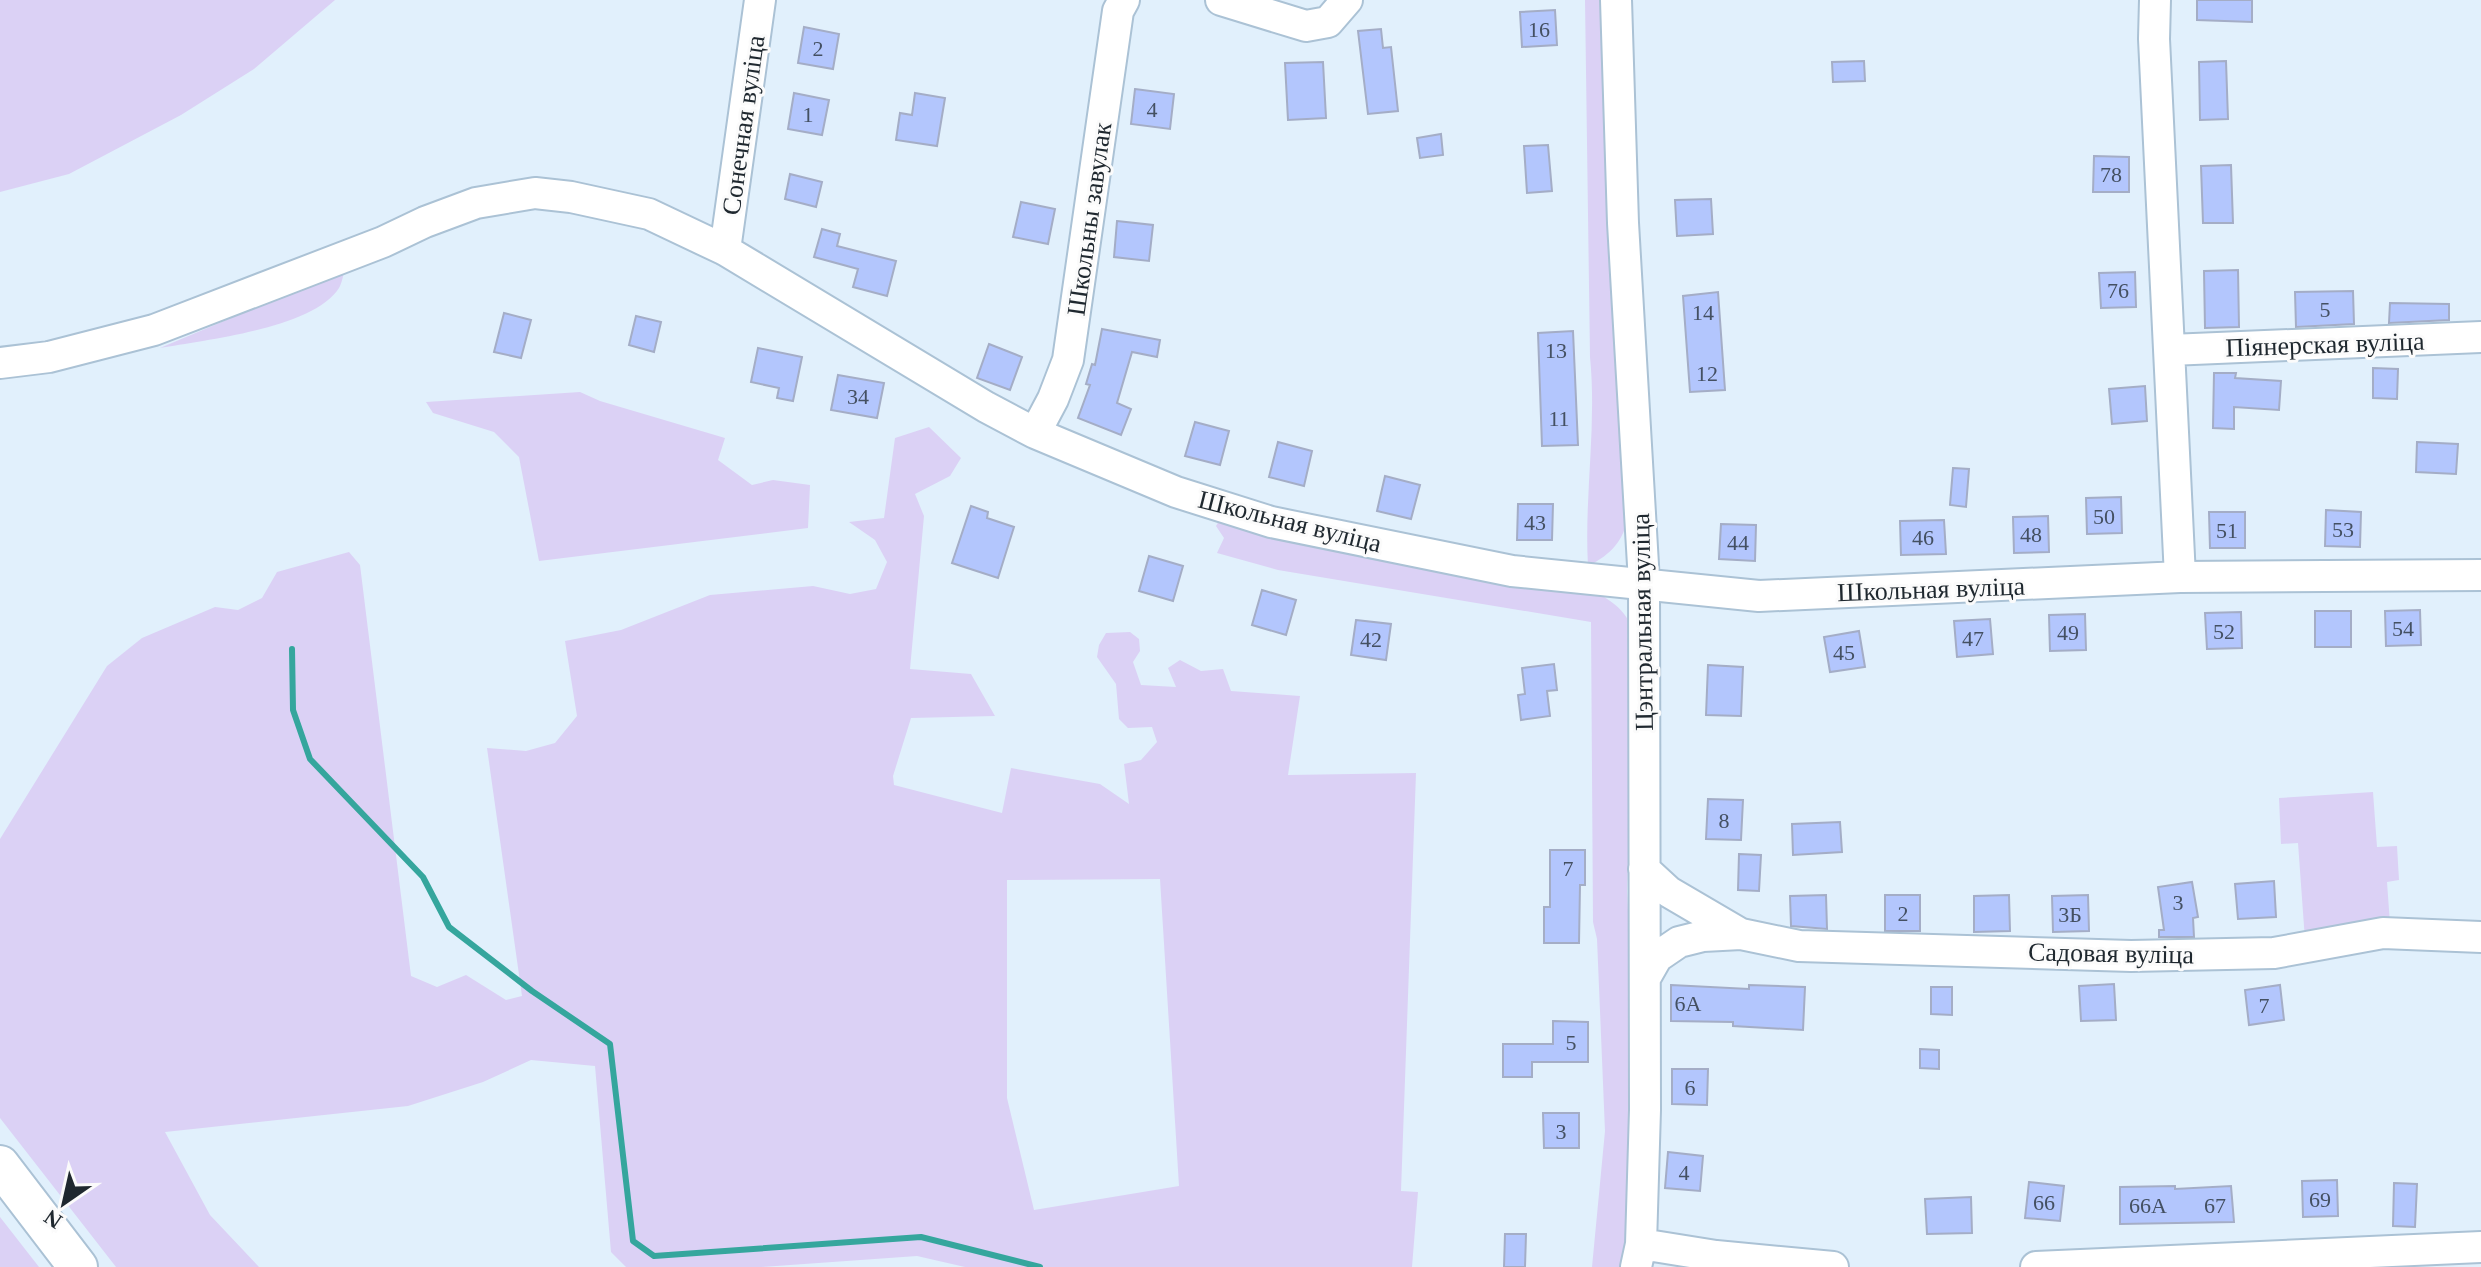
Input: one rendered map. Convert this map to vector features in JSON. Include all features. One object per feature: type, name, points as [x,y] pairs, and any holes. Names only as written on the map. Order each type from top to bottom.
[{"type":"main road","points":[[0,1165],[78,1267]]},
{"type":"street","name":"Сонечная вуліца","points":[[725,250],[760,0]]},
{"type":"street","name":"Школьны завулак","points":[[1035,433],[1068,360],[1118,11],[1124,0]]},
{"type":"street","points":[[1221,0],[1306,26],[1328,22],[1347,0]]},
{"type":"street","name":"Цэнтральная вуліца","points":[[1616,0],[1623,223],[1644,582],[1645,978],[1638,1256]]},
{"type":"street","points":[[2155,0],[2154,39],[2180,577]]},
{"type":"street","name":"Школьная вуліца","points":[[0,363],[49,357],[154,330],[476,203],[535,193],[559,195],[649,214],[725,250],[986,407],[1035,433],[1176,492],[1271,522],[1512,571],[1759,596],[2180,577],[2481,575]]},
{"type":"street","name":"Піянерская вуліца","points":[[2170,350],[2481,337]]},
{"type":"street","name":"Садовая вуліца","points":[[1644,869],[1669,892],[1741,934]]},
{"type":"street","name":"Садовая вуліца","points":[[1645,978],[1657,957],[1679,942],[1703,936],[1741,934],[1799,946],[2131,956],[2274,953],[2383,933],[2481,937]]},
{"type":"street","points":[[2036,1267],[2481,1247]]},
{"type":"street","points":[[1638,1256],[1716,1256],[1833,1267]]},
{"type":"shaded area","points":[[0,0],[335,0],[254,69],[181,115],[69,174],[0,192]]},
{"type":"shaded area","points":[[1585,0],[1606,0],[1629,515],[1615,546],[1588,566],[1592,383]]},
{"type":"shaded area","points":[[345,270],[339,288],[326,302],[307,313],[257,330],[160,348]]},
{"type":"shaded area","points":[[580,392],[600,401],[725,438],[718,460],[752,485],[773,480],[810,485],[808,528],[539,561],[519,457],[494,432],[433,413],[426,402]]},
{"type":"shaded area","points":[[929,427],[961,458],[950,476],[915,494],[924,516],[910,669],[971,674],[995,716],[911,718],[893,776],[894,785],[1002,813],[1011,768],[1100,784],[1129,804],[1124,764],[1141,760],[1157,742],[1152,727],[1128,728],[1119,719],[1116,684],[1097,657],[1106,633],[1130,632],[1139,639],[1140,651],[1133,662],[1141,685],[1176,687],[1168,668],[1180,660],[1201,671],[1223,669],[1231,691],[1300,696],[1288,775],[1416,773],[1401,1191],[1418,1192],[1412,1267],[965,1267],[917,1256],[762,1267],[626,1267],[611,1252],[595,1066],[531,1060],[483,1082],[408,1106],[165,1132],[210,1215],[259,1267],[116,1267],[0,1118],[0,839],[107,666],[142,638],[215,607],[238,610],[262,598],[277,572],[349,552],[360,565],[411,976],[437,987],[466,975],[506,1000],[522,996],[487,748],[526,751],[555,743],[577,716],[565,641],[621,630],[710,595],[813,586],[850,594],[876,589],[887,562],[875,540],[849,522],[884,518],[895,438]],"holes":[[[1160,879],[1179,1186],[1034,1210],[1007,1098],[1007,880]]]},
{"type":"shaded area","points":[[1222,516],[1601,595],[1618,607],[1628,620],[1637,657],[1627,890],[1631,968],[1632,1146],[1626,1267],[1592,1267],[1605,1131],[1597,939],[1593,922],[1591,622],[1278,570],[1217,553],[1224,538],[1216,526]]},
{"type":"shaded area","points":[[2373,792],[2377,847],[2397,846],[2399,880],[2387,882],[2390,924],[2305,940],[2298,843],[2281,844],[2279,798]]},
{"type":"shaded area","points":[[0,1217],[39,1267],[0,1267]]},
{"type":"building","points":[[2197,0],[2252,0],[2252,22],[2197,20]]},
{"type":"building","points":[[1555,10],[1557,45],[1522,47],[1520,12]]},
{"type":"building","points":[[804,27],[839,34],[833,69],[798,63]]},
{"type":"building","points":[[1381,29],[1383,48],[1391,47],[1398,111],[1368,114],[1358,31]]},
{"type":"building","points":[[1864,61],[1865,81],[1833,82],[1832,62]]},
{"type":"building","points":[[2226,61],[2228,119],[2200,120],[2199,62]]},
{"type":"building","points":[[1323,62],[1326,118],[1288,120],[1285,63]]},
{"type":"building","points":[[1135,89],[1174,94],[1170,129],[1131,124]]},
{"type":"building","points":[[794,93],[829,100],[822,135],[788,129]]},
{"type":"building","points":[[915,93],[945,98],[937,146],[896,140],[900,113],[912,115]]},
{"type":"building","points":[[1441,134],[1443,155],[1420,158],[1417,138]]},
{"type":"building","points":[[1548,145],[1552,191],[1527,193],[1524,146]]},
{"type":"building","points":[[2094,156],[2129,157],[2129,192],[2093,192]]},
{"type":"building","points":[[2231,165],[2233,223],[2203,223],[2201,166]]},
{"type":"building","points":[[790,174],[822,182],[816,207],[785,199]]},
{"type":"building","points":[[1711,199],[1713,234],[1677,236],[1675,200]]},
{"type":"building","points":[[1021,202],[1055,209],[1048,244],[1013,237]]},
{"type":"building","points":[[1117,221],[1153,225],[1149,261],[1114,257]]},
{"type":"building","points":[[822,229],[840,234],[837,246],[896,261],[887,296],[853,287],[858,269],[814,257]]},
{"type":"building","points":[[2238,270],[2239,327],[2205,328],[2204,271]]},
{"type":"building","points":[[2135,272],[2136,307],[2101,308],[2099,273]]},
{"type":"building","points":[[2353,291],[2354,324],[2296,327],[2295,292]]},
{"type":"building","points":[[1718,292],[1725,390],[1690,392],[1683,296]]},
{"type":"building","points":[[2390,303],[2449,304],[2449,320],[2389,323]]},
{"type":"building","points":[[504,313],[531,320],[521,358],[494,352]]},
{"type":"building","points":[[636,316],[661,322],[654,352],[629,345]]},
{"type":"building","points":[[1102,329],[1160,340],[1157,357],[1132,352],[1117,403],[1131,409],[1121,435],[1078,418],[1090,385],[1086,384],[1092,364],[1095,365]]},
{"type":"building","points":[[1573,331],[1578,445],[1542,446],[1538,333]]},
{"type":"building","points":[[989,344],[1022,357],[1010,390],[977,378]]},
{"type":"building","points":[[758,348],[802,357],[793,401],[777,398],[779,388],[751,382]]},
{"type":"building","points":[[2373,368],[2398,369],[2397,399],[2373,398]]},
{"type":"building","points":[[2214,373],[2236,373],[2235,378],[2281,381],[2279,410],[2234,407],[2234,429],[2213,428]]},
{"type":"building","points":[[838,375],[884,383],[877,418],[831,410]]},
{"type":"building","points":[[2145,386],[2147,421],[2112,424],[2109,389]]},
{"type":"building","points":[[1195,422],[1229,431],[1220,465],[1185,456]]},
{"type":"building","points":[[1278,442],[1312,451],[1304,486],[1269,477]]},
{"type":"building","points":[[2417,442],[2458,444],[2456,474],[2416,472]]},
{"type":"building","points":[[1953,468],[1969,469],[1966,507],[1950,505]]},
{"type":"building","points":[[1385,476],[1420,485],[1411,519],[1377,511]]},
{"type":"building","points":[[2121,497],[2122,533],[2087,534],[2086,498]]},
{"type":"building","points":[[1518,504],[1553,504],[1552,540],[1517,540]]},
{"type":"building","points":[[971,506],[988,512],[987,518],[1014,527],[998,578],[952,563]]},
{"type":"building","points":[[2326,510],[2361,512],[2360,547],[2325,546]]},
{"type":"building","points":[[2209,512],[2245,512],[2245,548],[2210,548]]},
{"type":"building","points":[[2048,516],[2049,552],[2014,553],[2013,517]]},
{"type":"building","points":[[1944,520],[1946,554],[1901,555],[1900,521]]},
{"type":"building","points":[[1721,524],[1756,525],[1755,561],[1719,559]]},
{"type":"building","points":[[1149,556],[1183,566],[1173,601],[1139,591]]},
{"type":"building","points":[[1262,590],[1296,600],[1286,635],[1252,625]]},
{"type":"building","points":[[2420,610],[2421,645],[2386,646],[2385,611]]},
{"type":"building","points":[[2315,611],[2351,611],[2351,647],[2315,647]]},
{"type":"building","points":[[2241,612],[2242,648],[2207,649],[2205,613]]},
{"type":"building","points":[[2085,614],[2086,650],[2050,651],[2049,615]]},
{"type":"building","points":[[1990,619],[1993,654],[1957,657],[1954,621]]},
{"type":"building","points":[[1356,620],[1391,624],[1386,660],[1351,655]]},
{"type":"building","points":[[1859,631],[1865,667],[1830,672],[1824,637]]},
{"type":"building","points":[[1554,664],[1557,690],[1547,691],[1550,716],[1521,720],[1518,695],[1525,694],[1522,668]]},
{"type":"building","points":[[1708,665],[1743,667],[1741,716],[1706,715]]},
{"type":"building","points":[[1708,799],[1743,800],[1741,840],[1706,839]]},
{"type":"building","points":[[1840,822],[1842,852],[1793,855],[1792,824]]},
{"type":"building","points":[[1550,850],[1585,850],[1585,885],[1580,885],[1579,943],[1544,943],[1544,907],[1550,907]]},
{"type":"building","points":[[1739,854],[1761,855],[1759,891],[1738,890]]},
{"type":"building","points":[[2274,881],[2276,917],[2238,919],[2235,884]]},
{"type":"building","points":[[2192,882],[2198,917],[2193,918],[2194,937],[2159,937],[2159,930],[2164,930],[2158,887]]},
{"type":"building","points":[[1826,895],[1827,929],[1791,926],[1790,896]]},
{"type":"building","points":[[1885,895],[1920,895],[1920,931],[1885,931]]},
{"type":"building","points":[[2009,895],[2010,931],[1974,932],[1974,896]]},
{"type":"building","points":[[2088,895],[2089,931],[2053,932],[2052,896]]},
{"type":"building","points":[[2114,984],[2116,1020],[2081,1021],[2079,986]]},
{"type":"building","points":[[1671,985],[1749,989],[1749,985],[1805,987],[1803,1030],[1733,1026],[1733,1022],[1671,1021]]},
{"type":"building","points":[[2280,985],[2284,1020],[2249,1025],[2245,990]]},
{"type":"building","points":[[1931,987],[1952,987],[1952,1015],[1931,1014]]},
{"type":"building","points":[[1553,1021],[1588,1022],[1588,1062],[1532,1062],[1532,1077],[1503,1077],[1503,1044],[1553,1044]]},
{"type":"building","points":[[1920,1049],[1939,1050],[1939,1069],[1920,1068]]},
{"type":"building","points":[[1672,1069],[1708,1069],[1707,1105],[1672,1104]]},
{"type":"building","points":[[1543,1113],[1579,1113],[1579,1148],[1544,1148]]},
{"type":"building","points":[[1668,1152],[1703,1156],[1700,1191],[1665,1188]]},
{"type":"building","points":[[2337,1180],[2338,1216],[2303,1217],[2302,1181]]},
{"type":"building","points":[[2029,1182],[2064,1186],[2060,1221],[2025,1218]]},
{"type":"building","points":[[2394,1183],[2417,1184],[2415,1227],[2393,1226]]},
{"type":"building","points":[[2175,1186],[2175,1189],[2231,1186],[2234,1222],[2120,1224],[2120,1187]]},
{"type":"building","points":[[1971,1197],[1972,1233],[1927,1234],[1925,1199]]},
{"type":"building","points":[[1505,1234],[1526,1234],[1525,1267],[1504,1267]]},
{"type":"waterway","points":[[292,649],[293,710],[310,759],[423,877],[449,927],[532,991],[610,1044],[633,1241],[654,1256],[921,1237],[1040,1267]]}]
